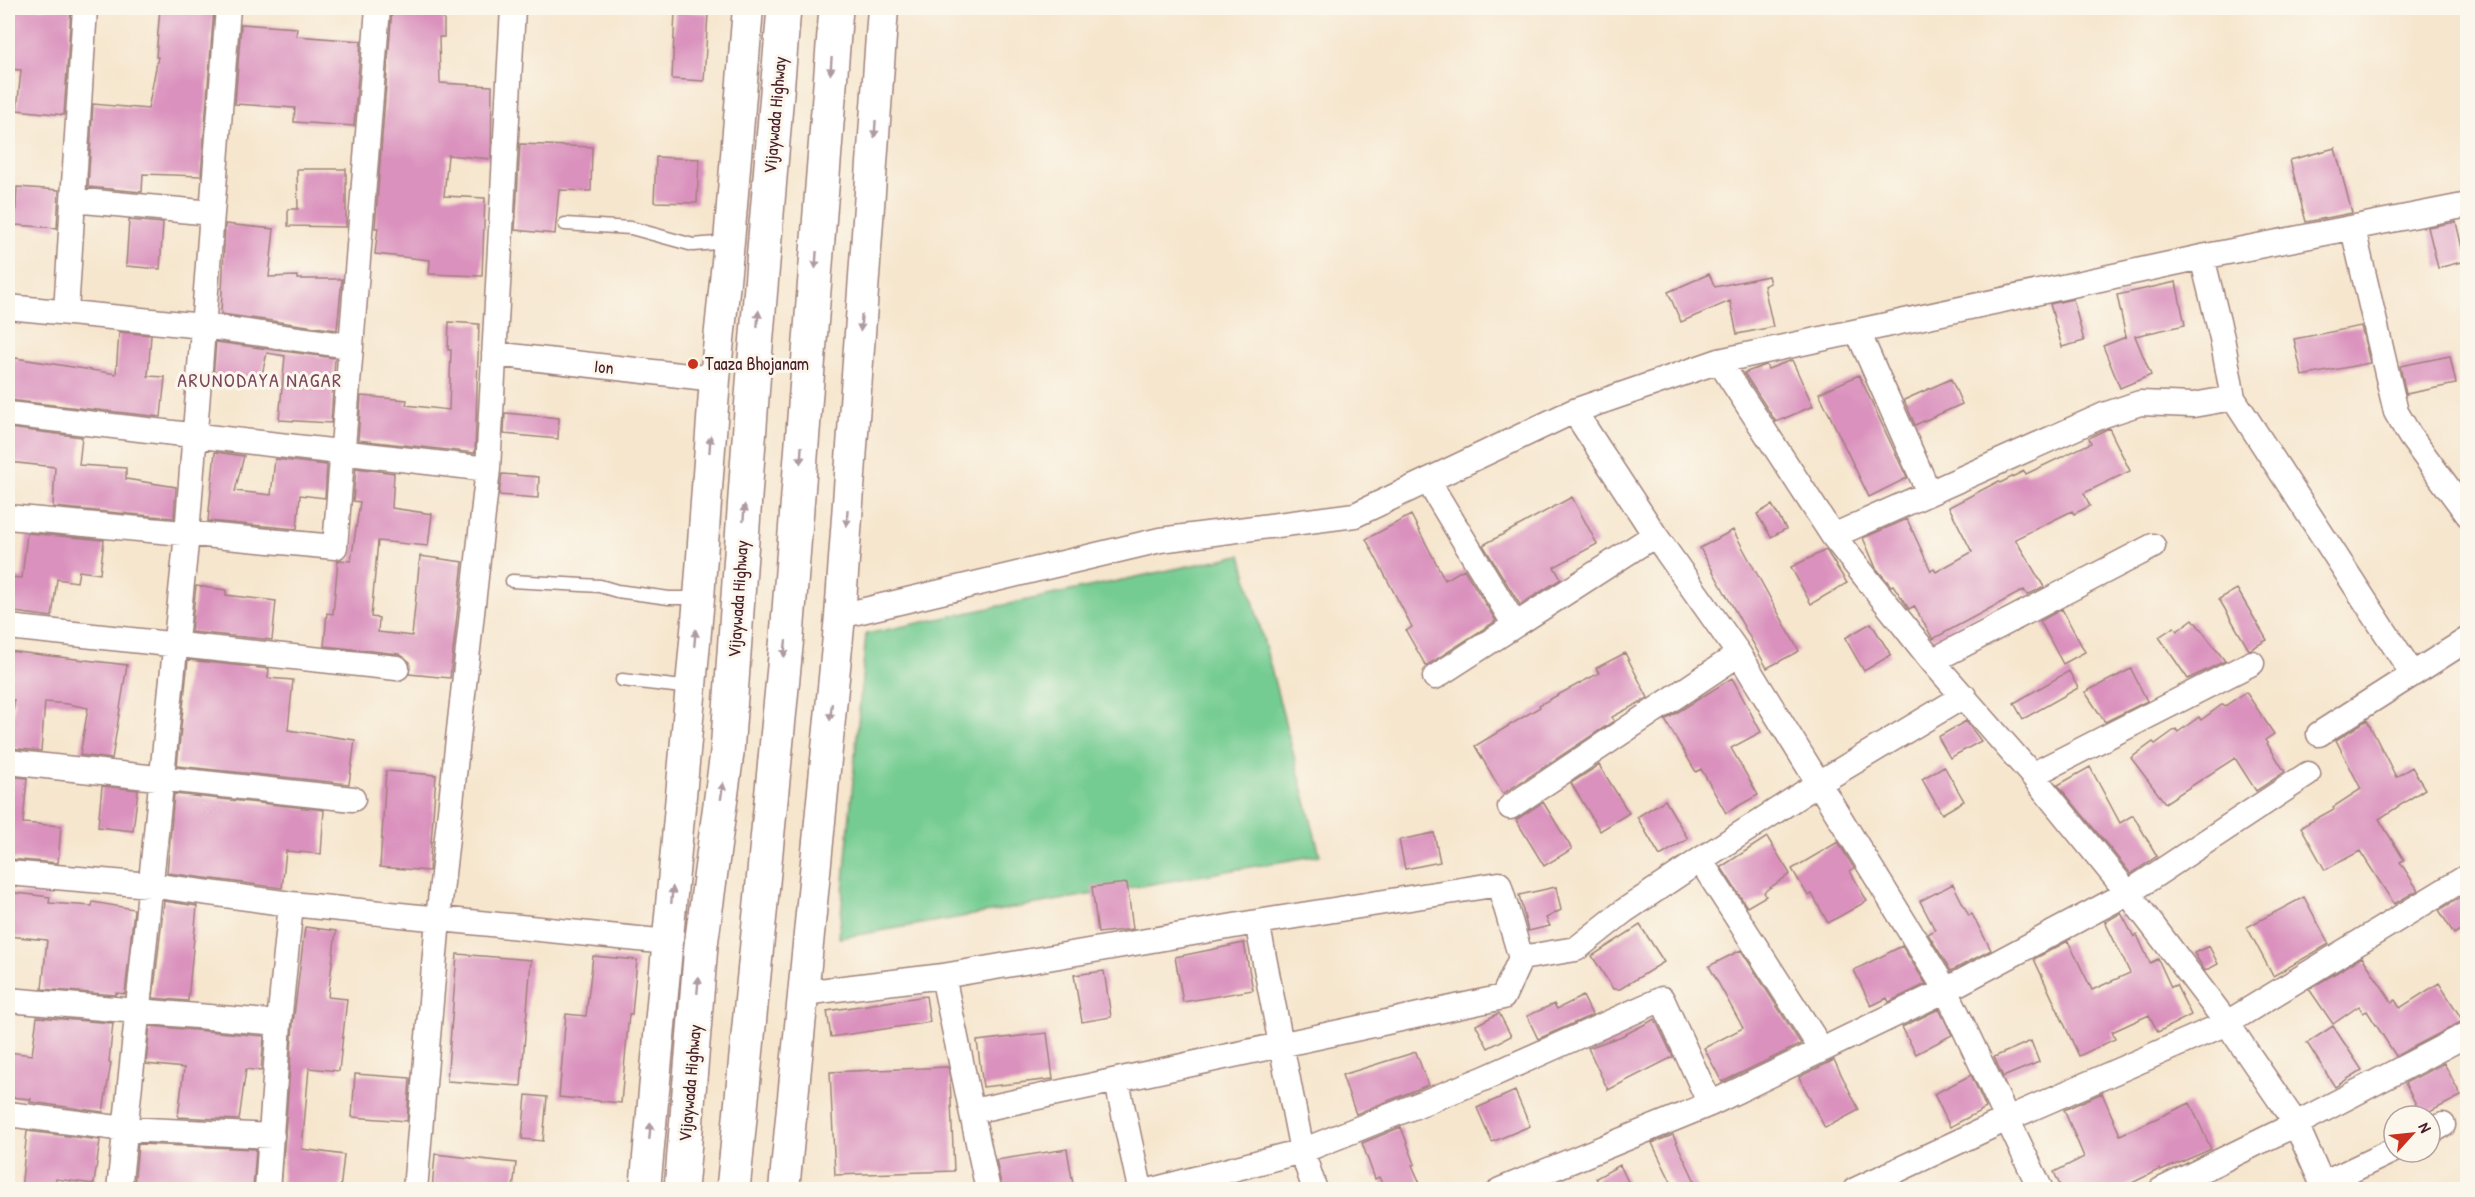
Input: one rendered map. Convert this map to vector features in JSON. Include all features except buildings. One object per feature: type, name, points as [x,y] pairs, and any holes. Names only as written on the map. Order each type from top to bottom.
[{"type":"highway","name":"Vijaywada Highway","points":[[682,1177],[701,945],[727,753],[753,383],[784,8]]},
{"type":"highway","points":[[682,1177],[734,1180],[787,636],[836,8]]},
{"type":"street","points":[[66,312],[85,8]]},
{"type":"street","points":[[119,1190],[187,534],[228,8]]},
{"type":"street","points":[[8,517],[335,547],[378,8]]},
{"type":"street","points":[[415,1190],[438,919],[488,469],[513,8]]},
{"type":"street","points":[[645,1190],[699,598],[715,379],[729,242],[748,8]]},
{"type":"street","points":[[784,1190],[840,616],[883,8]]},
{"type":"street","points":[[73,200],[212,213]]},
{"type":"street","points":[[840,616],[1160,540],[1355,515],[1574,411],[1719,361],[2202,257],[2468,205]]},
{"type":"street","points":[[2353,229],[2396,412],[2410,436],[2468,515]]},
{"type":"street","points":[[2202,257],[2222,338],[2233,398],[2278,471],[2412,673]]},
{"type":"street","points":[[8,307],[203,326],[351,346]]},
{"type":"street","points":[[1858,332],[1929,493]]},
{"type":"street","name":"Ion","points":[[494,354],[715,379]]},
{"type":"street","points":[[1719,361],[1833,536],[1932,661],[2032,775],[2128,892],[2227,1023],[2296,1124],[2324,1187],[2382,1156]]},
{"type":"street","points":[[1833,536],[2104,415],[2140,403],[2193,405],[2233,398]]},
{"type":"street","points":[[1574,411],[1655,535],[1739,654],[1946,990],[2041,1190]]},
{"type":"street","points":[[8,414],[488,469]]},
{"type":"street","points":[[1428,481],[1515,625]]},
{"type":"street","points":[[1435,677],[1655,535]]},
{"type":"street","points":[[1932,661],[2153,546]]},
{"type":"street","points":[[8,627],[397,668]]},
{"type":"street","points":[[2319,734],[2468,639]]},
{"type":"street","points":[[1510,807],[1739,654]]},
{"type":"street","points":[[2032,775],[2252,663]]},
{"type":"street","points":[[1521,958],[1576,949],[1624,911],[1700,860],[1819,783],[1964,696]]},
{"type":"street","points":[[8,762],[162,776],[353,799]]},
{"type":"street","points":[[1500,1190],[1710,1104],[1946,990],[2128,892],[2308,774]]},
{"type":"street","points":[[1700,860],[1822,1050]]},
{"type":"street","points":[[8,873],[150,885],[291,904],[668,942]]},
{"type":"street","points":[[1855,1190],[2007,1119],[2227,1023],[2468,876]]},
{"type":"street","points":[[803,993],[943,976],[1257,922],[1499,884],[1521,958],[1503,997],[1117,1082],[973,1111]]},
{"type":"street","points":[[267,1190],[279,1023],[291,904]]},
{"type":"street","points":[[1257,922],[1302,1151],[1315,1190]]},
{"type":"street","points":[[943,976],[988,1190]]},
{"type":"street","points":[[1152,1190],[1302,1151],[1483,1079],[1662,999],[1710,1104]]},
{"type":"street","points":[[8,1000],[279,1023]]},
{"type":"street","points":[[2161,1190],[2296,1124],[2468,1034]]},
{"type":"street","points":[[1117,1082],[1139,1184],[1138,1190]]},
{"type":"street","points":[[8,1114],[125,1129],[272,1136]]},
{"type":"lane","points":[[565,225],[631,228],[693,245],[729,242]]},
{"type":"lane","points":[[512,581],[600,586],[617,591],[669,598],[699,598]]},
{"type":"lane","points":[[622,680],[691,688]]},
{"type":"green space","points":[[1241,555],[1320,855],[839,938],[866,634]]},
{"type":"place","name":"Taaza Bhojanam","points":[[693,364]]},
{"type":"district","name":"ARUNODAYA NAGAR","points":[[260,380]]}]
